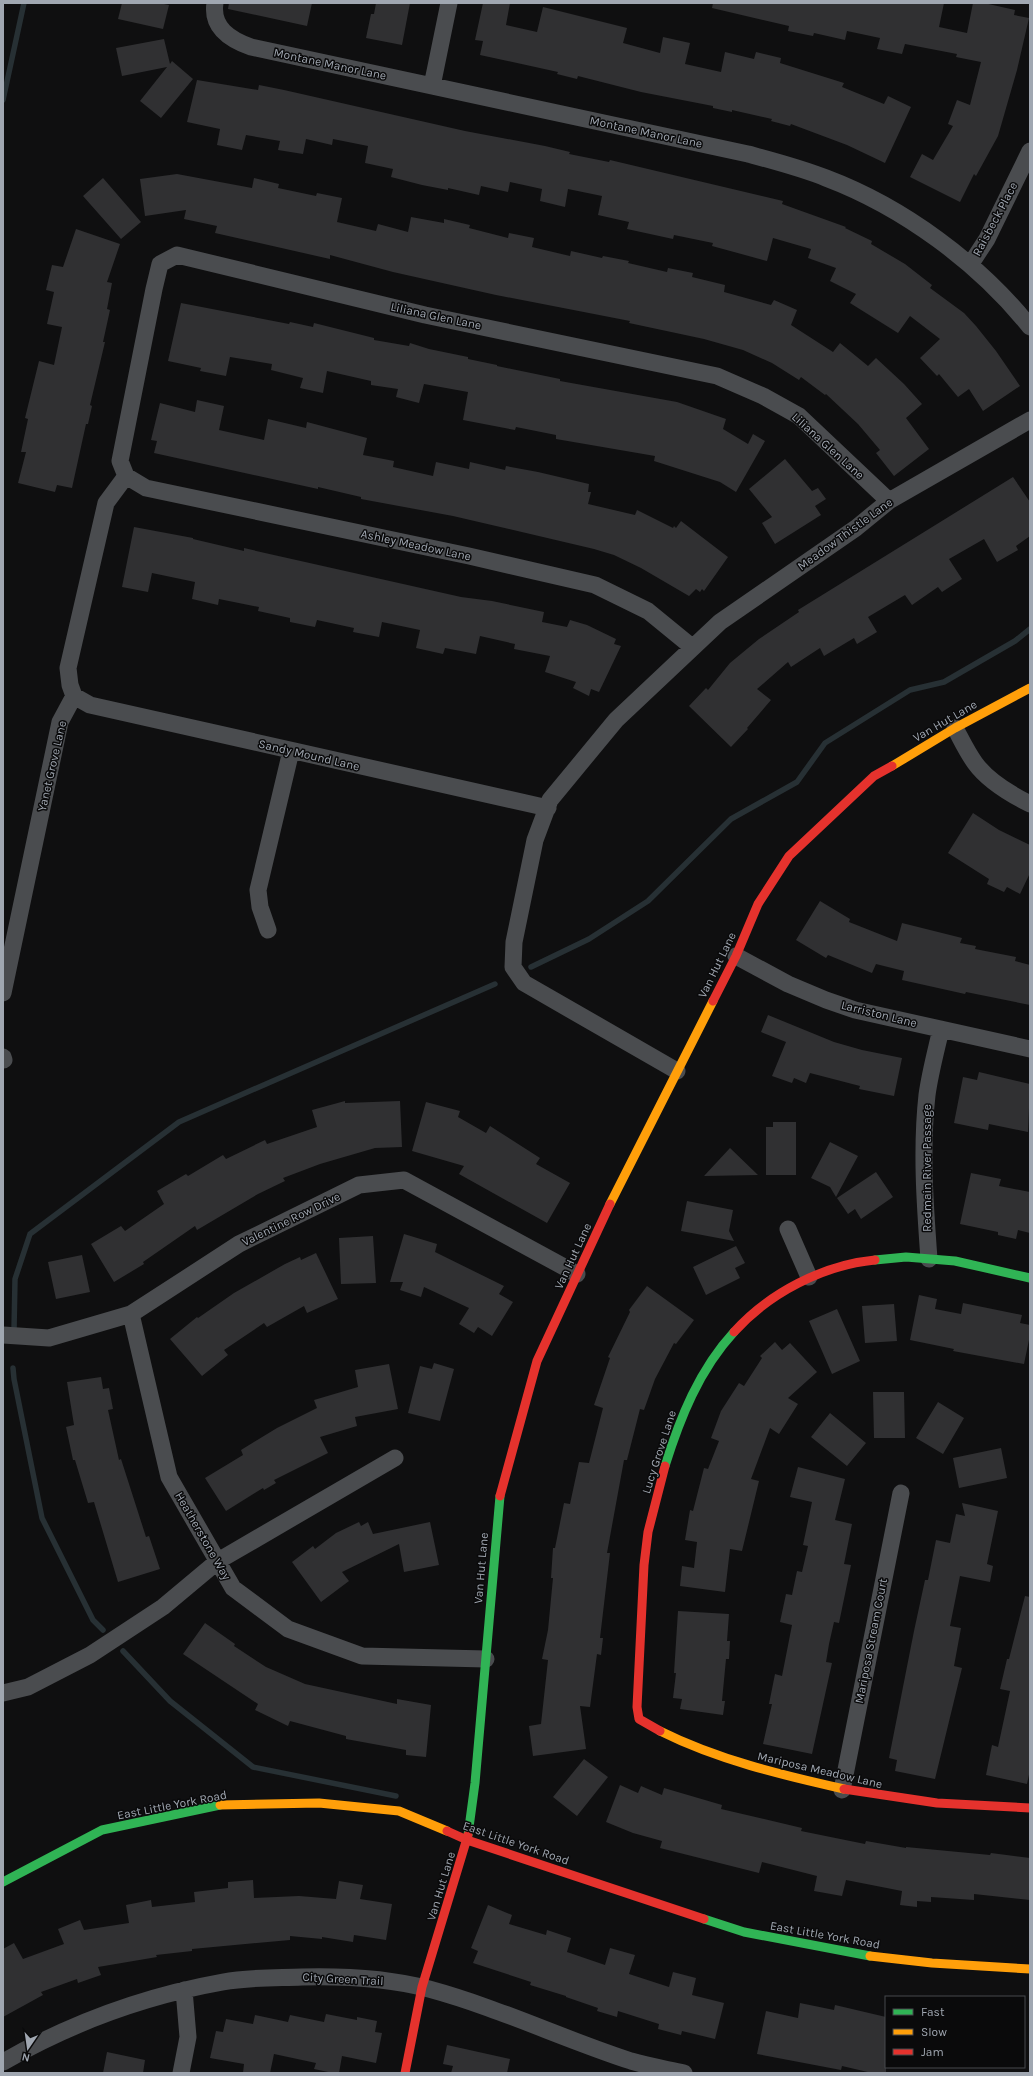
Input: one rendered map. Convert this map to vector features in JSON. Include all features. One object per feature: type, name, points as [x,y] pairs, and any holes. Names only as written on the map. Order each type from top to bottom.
[{"type":"street","name":"Montane Manor Lane","points":[[215,3],[216,18],[221,28],[235,41],[252,47],[748,154],[827,178],[882,205],[908,220],[970,265],[1014,307],[1030,327]]},
{"type":"street","points":[[432,86],[449,3]]},
{"type":"street","name":"Raisbeck Place","points":[[970,265],[987,239],[1030,151]]},
{"type":"street","name":"Liliana Glen Lane","points":[[126,476],[120,461],[155,283],[160,264],[177,255],[425,315],[717,376],[763,396],[799,416],[890,501]]},
{"type":"street","name":"Meadow Thistle Lane","points":[[677,1071],[524,983],[513,968],[514,942],[517,926],[536,840],[550,800],[616,720],[720,622],[856,528],[890,501],[1030,420]]},
{"type":"street","points":[[74,696],[70,685],[68,668],[106,503],[126,476]]},
{"type":"street","name":"Ashley Meadow Lane","points":[[126,476],[146,488],[461,554],[595,584],[648,611],[692,647]]},
{"type":"street","name":"Van Hut Lane","points":[[405,2073],[422,1988],[467,1840],[476,1783],[499,1499],[537,1361],[616,1190],[736,956],[758,904],[789,856],[874,776],[955,728],[1030,688]]},
{"type":"street","name":"Sandy Mound Lane","points":[[74,696],[90,705],[548,808]]},
{"type":"street","name":"Yanet Grove Lane","points":[[3,993],[60,722],[74,696]]},
{"type":"street","points":[[955,728],[975,763],[990,779],[1016,797],[1030,804]]},
{"type":"street","points":[[268,930],[260,907],[258,890],[291,751]]},
{"type":"street","name":"Larriston Lane","points":[[736,956],[788,984],[855,1010],[1030,1049]]},
{"type":"street","name":"Redmain River Passage","points":[[929,1260],[925,1183],[925,1117],[932,1066],[941,1030]]},
{"type":"street","name":"Valentine Row Drive","points":[[3,1336],[49,1338],[131,1314],[239,1244],[359,1185],[404,1180],[577,1274]]},
{"type":"street","points":[[788,1229],[810,1277]]},
{"type":"street","name":"Lucy Grove Lane","points":[[639,1719],[637,1707],[642,1597],[648,1532],[661,1479],[678,1424],[697,1385],[723,1344],[744,1321],[767,1303],[810,1277],[865,1261],[906,1258],[955,1262],[1030,1278]]},
{"type":"street","name":"Heatherstone Way","points":[[131,1314],[169,1477],[233,1588],[288,1629],[362,1656],[486,1659]]},
{"type":"street","points":[[3,1693],[28,1687],[90,1655],[163,1607],[218,1561],[395,1458]]},
{"type":"street","name":"Mariposa Stream Court","points":[[842,1790],[901,1493]]},
{"type":"street","name":"Mariposa Meadow Lane","points":[[639,1719],[661,1733],[747,1766],[842,1790],[939,1803],[996,1808],[1030,1808]]},
{"type":"street","name":"East Little York Road","points":[[3,1882],[102,1830],[219,1805],[319,1803],[400,1811],[467,1840],[744,1932],[856,1954],[932,1963],[1030,1968]]},
{"type":"street","name":"City Green Trail","points":[[3,2062],[49,2037],[89,2019],[130,2004],[184,1990],[225,1982],[273,1978],[330,1976],[396,1982],[422,1988],[520,2019],[632,2067],[684,2073]]},
{"type":"street","points":[[181,2073],[188,2037],[184,1990]]},
{"type":"building","points":[[122,3],[159,3],[169,5],[163,29],[118,19]]},
{"type":"building","points":[[229,3],[312,3],[307,26],[228,9]]},
{"type":"building","points":[[376,3],[410,3],[402,45],[366,38],[371,14],[374,14]]},
{"type":"building","points":[[483,3],[510,3],[506,25],[537,32],[543,7],[627,28],[623,43],[660,53],[663,37],[690,43],[685,64],[721,72],[725,52],[754,59],[756,52],[781,58],[780,63],[844,83],[842,87],[884,104],[888,96],[911,107],[885,163],[847,145],[791,124],[790,126],[771,121],[772,119],[732,110],[732,112],[713,108],[713,106],[641,92],[578,76],[577,79],[557,74],[558,72],[480,55],[483,41],[475,40]]},
{"type":"building","points":[[713,3],[944,3],[939,27],[967,33],[973,3],[984,3],[1015,10],[1014,15],[1029,18],[1017,70],[998,136],[976,176],[974,174],[960,202],[910,177],[922,154],[933,160],[953,126],[948,124],[957,100],[970,105],[981,62],[956,57],[957,54],[905,44],[902,54],[877,49],[880,38],[847,31],[845,40],[814,33],[813,36],[788,31],[789,26],[712,8]]},
{"type":"building","points":[[164,39],[170,64],[172,61],[193,79],[161,118],[140,101],[167,67],[122,76],[116,48]]},
{"type":"building","points":[[197,80],[258,90],[259,85],[284,90],[465,131],[545,146],[570,152],[569,154],[609,162],[610,160],[783,201],[782,204],[846,227],[845,228],[872,241],[871,244],[905,264],[932,285],[930,288],[964,313],[976,326],[996,351],[1020,386],[983,411],[969,389],[958,397],[939,374],[937,376],[920,358],[940,339],[910,316],[898,333],[850,303],[856,294],[830,281],[836,268],[808,258],[811,249],[773,238],[767,261],[712,246],[713,243],[674,235],[673,239],[627,229],[629,222],[598,215],[602,196],[568,189],[565,207],[540,201],[542,189],[510,182],[508,192],[481,186],[479,195],[448,188],[448,190],[422,185],[391,177],[393,169],[365,163],[368,146],[333,139],[332,145],[306,139],[303,154],[278,150],[280,141],[246,135],[242,150],[217,145],[220,129],[187,122]]},
{"type":"building","points":[[177,174],[252,188],[254,178],[279,184],[278,188],[316,196],[317,193],[342,198],[337,222],[376,231],[378,224],[408,232],[411,217],[444,223],[444,219],[470,225],[469,228],[508,238],[509,233],[534,238],[532,247],[570,256],[571,251],[602,258],[603,256],[629,261],[628,263],[667,272],[668,268],[693,273],[692,277],[725,285],[724,292],[771,305],[774,300],[797,310],[791,325],[833,352],[840,343],[868,366],[876,358],[904,384],[922,404],[906,418],[929,449],[894,476],[876,453],[880,450],[858,424],[826,394],[825,395],[801,377],[799,380],[772,363],[743,350],[704,339],[629,323],[630,321],[496,295],[393,272],[330,255],[330,259],[215,233],[217,226],[184,219],[186,210],[145,216],[140,179]]},
{"type":"building","points":[[103,178],[141,222],[121,239],[83,196]]},
{"type":"building","points":[[76,229],[120,244],[107,282],[112,283],[107,309],[110,310],[103,342],[105,342],[90,405],[92,406],[88,424],[86,424],[72,488],[57,485],[55,492],[18,483],[26,452],[21,452],[28,419],[25,418],[39,361],[54,365],[62,327],[47,324],[54,292],[46,290],[52,265],[63,267]]},
{"type":"building","points":[[181,303],[289,324],[290,322],[313,327],[314,323],[374,338],[374,340],[409,346],[410,343],[429,349],[468,357],[468,359],[497,366],[560,379],[560,381],[677,402],[726,419],[723,429],[748,444],[753,434],[765,441],[736,492],[720,482],[654,461],[655,456],[556,439],[556,435],[516,427],[515,430],[463,420],[468,392],[424,384],[419,403],[396,397],[398,389],[371,385],[371,381],[327,371],[323,393],[300,388],[303,378],[271,370],[272,364],[230,357],[226,376],[200,371],[201,368],[168,361]]},
{"type":"building","points":[[197,400],[224,406],[219,430],[264,440],[268,419],[306,428],[307,422],[367,438],[363,455],[394,461],[393,467],[433,476],[436,462],[469,469],[470,462],[505,470],[506,466],[589,484],[588,492],[591,492],[588,504],[635,515],[637,510],[673,528],[674,526],[676,528],[681,521],[728,557],[704,591],[702,589],[700,592],[696,589],[689,596],[641,568],[614,555],[594,549],[453,516],[361,499],[361,497],[318,487],[318,489],[154,453],[157,441],[151,440],[160,403],[195,412]]},
{"type":"building","points":[[785,459],[812,491],[818,488],[826,499],[815,506],[821,515],[775,544],[762,523],[772,517],[749,489]]},
{"type":"building","points":[[1013,477],[1030,502],[1030,536],[1016,546],[1018,550],[997,562],[984,539],[949,559],[962,579],[942,592],[938,587],[912,605],[905,595],[868,617],[877,632],[857,644],[854,638],[824,656],[820,648],[791,667],[788,662],[757,689],[771,700],[747,728],[748,729],[731,747],[689,706],[706,688],[708,690],[730,663],[759,639],[799,612],[798,610]]},
{"type":"building","points":[[134,527],[193,538],[244,551],[244,548],[461,597],[492,601],[544,612],[542,622],[567,627],[570,620],[587,625],[616,639],[614,644],[621,646],[599,692],[591,689],[589,696],[573,688],[576,682],[545,672],[550,656],[514,649],[515,644],[480,636],[476,654],[445,648],[443,654],[416,648],[420,630],[382,622],[379,637],[353,632],[354,628],[317,620],[315,627],[290,622],[290,618],[258,611],[259,607],[219,599],[218,605],[192,599],[195,582],[152,573],[148,592],[122,587]]},
{"type":"building","points":[[973,813],[999,830],[1030,845],[1030,873],[1020,894],[1007,887],[1004,892],[987,884],[989,879],[948,853]]},
{"type":"building","points":[[820,901],[850,919],[849,922],[897,941],[902,923],[962,938],[960,943],[976,946],[975,949],[1016,957],[1015,961],[1030,965],[1030,1005],[966,992],[965,994],[902,980],[904,971],[876,964],[872,973],[828,955],[826,958],[796,940]]},
{"type":"building","points":[[768,1015],[834,1042],[862,1050],[902,1058],[894,1096],[859,1089],[860,1086],[810,1073],[806,1083],[794,1078],[792,1083],[772,1076],[786,1042],[761,1032]]},
{"type":"building","points":[[979,1072],[1030,1084],[1028,1132],[989,1124],[988,1130],[954,1123],[963,1077],[977,1080]]},
{"type":"building","points":[[345,1101],[345,1103],[400,1101],[402,1147],[375,1148],[320,1164],[283,1178],[285,1181],[258,1194],[197,1230],[195,1226],[143,1262],[144,1264],[114,1282],[91,1244],[121,1226],[125,1231],[164,1204],[157,1191],[186,1174],[188,1176],[223,1155],[226,1159],[265,1140],[267,1144],[317,1127],[312,1110]]},
{"type":"building","points":[[426,1102],[460,1111],[458,1117],[486,1133],[490,1126],[540,1158],[536,1164],[570,1183],[547,1223],[459,1174],[464,1166],[412,1151]]},
{"type":"building","points":[[773,1122],[796,1122],[796,1175],[766,1175],[766,1127],[773,1127]]},
{"type":"building","points":[[830,1142],[858,1156],[836,1197],[830,1187],[811,1178]]},
{"type":"building","points":[[730,1148],[758,1175],[704,1176]]},
{"type":"building","points":[[876,1172],[893,1197],[861,1219],[855,1209],[848,1214],[837,1198]]},
{"type":"building","points":[[971,1173],[1001,1179],[999,1186],[1030,1192],[1030,1233],[1018,1230],[1016,1239],[998,1235],[998,1232],[960,1224]]},
{"type":"building","points":[[687,1201],[733,1210],[729,1231],[734,1241],[681,1231]]},
{"type":"building","points":[[404,1234],[437,1244],[435,1252],[504,1286],[499,1294],[513,1302],[492,1336],[478,1327],[474,1333],[459,1324],[469,1308],[424,1287],[421,1297],[400,1290],[403,1282],[390,1282]]},
{"type":"building","points":[[373,1236],[376,1283],[341,1284],[339,1238]]},
{"type":"building","points":[[736,1246],[745,1263],[735,1268],[740,1278],[706,1295],[693,1267]]},
{"type":"building","points":[[316,1253],[338,1299],[307,1313],[304,1306],[267,1327],[264,1323],[224,1350],[228,1355],[202,1376],[170,1339],[197,1317],[198,1318],[234,1293],[285,1264],[300,1257],[301,1260]]},
{"type":"building","points":[[82,1255],[90,1292],[56,1299],[48,1262]]},
{"type":"building","points":[[647,1286],[694,1320],[676,1344],[674,1343],[655,1379],[644,1410],[640,1409],[627,1460],[624,1460],[607,1553],[610,1553],[600,1638],[603,1638],[601,1655],[597,1654],[590,1707],[580,1706],[586,1749],[533,1756],[529,1726],[541,1724],[548,1660],[542,1659],[548,1630],[553,1578],[551,1578],[553,1548],[555,1548],[564,1503],[570,1504],[579,1462],[589,1463],[603,1408],[594,1405],[610,1358],[608,1357],[630,1312],[629,1310]]},
{"type":"building","points":[[919,1295],[937,1299],[935,1309],[961,1314],[963,1303],[1022,1315],[1020,1323],[1030,1325],[1030,1335],[1024,1364],[953,1351],[954,1349],[910,1340]]},
{"type":"building","points":[[894,1304],[897,1341],[865,1343],[862,1306]]},
{"type":"building","points":[[837,1309],[860,1361],[832,1374],[809,1321]]},
{"type":"building","points":[[775,1342],[782,1350],[790,1343],[817,1372],[788,1398],[798,1404],[779,1434],[770,1428],[751,1479],[759,1481],[742,1551],[730,1549],[725,1592],[680,1586],[682,1566],[694,1568],[697,1542],[685,1540],[690,1510],[693,1511],[704,1468],[708,1469],[719,1441],[711,1438],[721,1411],[739,1383],[744,1386],[762,1358],[760,1356]]},
{"type":"building","points":[[434,1363],[454,1369],[440,1421],[408,1413],[420,1366],[432,1369]]},
{"type":"building","points":[[389,1364],[398,1409],[355,1417],[357,1426],[320,1437],[328,1453],[274,1480],[276,1483],[264,1490],[263,1488],[226,1511],[205,1478],[243,1455],[241,1450],[277,1428],[317,1408],[314,1400],[358,1387],[355,1370]]},
{"type":"building","points":[[101,1377],[103,1389],[109,1388],[113,1409],[108,1410],[119,1460],[121,1459],[146,1537],[149,1536],[160,1569],[118,1582],[94,1502],[88,1503],[75,1460],[73,1460],[66,1427],[74,1425],[67,1382]]},
{"type":"building","points":[[873,1392],[904,1392],[905,1438],[874,1438]]},
{"type":"building","points":[[938,1402],[964,1418],[943,1454],[916,1438]]},
{"type":"building","points":[[830,1413],[866,1443],[847,1466],[811,1437]]},
{"type":"building","points":[[1001,1448],[1007,1478],[959,1488],[953,1458]]},
{"type":"building","points":[[798,1467],[845,1479],[835,1520],[852,1524],[844,1564],[851,1565],[839,1623],[834,1622],[829,1644],[826,1662],[832,1663],[812,1754],[763,1744],[772,1704],[769,1704],[775,1674],[782,1676],[792,1625],[780,1622],[786,1594],[792,1595],[797,1571],[802,1572],[808,1546],[803,1545],[812,1502],[790,1497]]},
{"type":"building","points":[[962,1503],[998,1511],[987,1564],[993,1566],[990,1582],[960,1576],[950,1626],[961,1628],[954,1666],[962,1668],[935,1779],[895,1771],[897,1760],[889,1758],[914,1631],[925,1580],[928,1580],[936,1540],[950,1543],[956,1514],[965,1516]]},
{"type":"building","points":[[359,1522],[361,1526],[368,1522],[373,1534],[430,1522],[439,1565],[404,1572],[399,1544],[342,1572],[349,1581],[321,1602],[292,1562],[313,1546],[315,1549],[336,1533]]},
{"type":"building","points":[[1025,1596],[1030,1597],[1030,1770],[1027,1784],[986,1775],[992,1745],[998,1747],[1010,1691],[1000,1689]]},
{"type":"building","points":[[678,1611],[729,1614],[727,1641],[730,1641],[729,1659],[726,1659],[722,1701],[725,1701],[723,1715],[680,1709],[682,1699],[673,1698],[676,1673],[674,1673]]},
{"type":"building","points":[[205,1623],[235,1644],[234,1646],[266,1667],[305,1684],[397,1704],[397,1699],[431,1705],[426,1757],[406,1755],[406,1750],[346,1739],[346,1736],[290,1721],[288,1726],[255,1710],[258,1704],[183,1654]]},
{"type":"building","points":[[584,1759],[608,1777],[577,1816],[553,1797]]},
{"type":"building","points":[[620,1785],[638,1793],[641,1786],[662,1795],[664,1788],[722,1805],[721,1809],[802,1828],[801,1831],[865,1844],[866,1841],[906,1848],[990,1855],[991,1853],[1030,1858],[1030,1900],[974,1894],[974,1900],[931,1897],[931,1902],[917,1901],[917,1907],[900,1905],[902,1891],[846,1880],[842,1896],[814,1891],[817,1876],[762,1862],[759,1873],[660,1848],[662,1841],[633,1833],[606,1822]]},
{"type":"building","points":[[253,1880],[254,1898],[299,1896],[336,1899],[339,1881],[363,1885],[360,1899],[392,1904],[386,1940],[354,1935],[353,1942],[322,1937],[322,1939],[290,1936],[290,1940],[192,1949],[192,1951],[156,1955],[157,1957],[98,1967],[101,1975],[78,1983],[77,1979],[41,1992],[43,1995],[3,2017],[3,1949],[14,1943],[23,1959],[64,1944],[58,1929],[80,1920],[84,1930],[129,1923],[126,1905],[151,1900],[152,1907],[195,1902],[194,1892],[228,1888],[228,1882]]},
{"type":"building","points":[[488,1905],[512,1915],[509,1924],[546,1935],[547,1930],[571,1938],[567,1952],[605,1965],[610,1948],[635,1955],[629,1974],[669,1987],[673,1972],[696,1978],[692,1995],[724,2003],[715,2039],[682,2031],[681,2035],[658,2029],[659,2024],[618,2011],[617,2017],[597,2011],[598,2008],[530,1985],[531,1982],[473,1963],[478,1951],[471,1948]]},
{"type":"building","points":[[800,2003],[834,2010],[835,2005],[885,2017],[886,2073],[872,2073],[842,2066],[841,2070],[757,2054],[766,2011],[798,2018]]},
{"type":"building","points":[[326,2014],[357,2020],[357,2017],[377,2021],[375,2032],[382,2033],[376,2063],[342,2056],[339,2073],[333,2073],[314,2069],[316,2063],[274,2054],[270,2073],[243,2073],[244,2064],[210,2058],[216,2031],[223,2032],[226,2019],[253,2024],[255,2015],[288,2022],[290,2015],[324,2022]]},
{"type":"building","points":[[447,2045],[510,2059],[507,2073],[451,2073],[453,2066],[443,2064]]},
{"type":"building","points":[[107,2052],[145,2060],[143,2073],[103,2073]]},
{"type":"waterway","points":[[3,100],[24,3]]},
{"type":"waterway","points":[[531,967],[589,939],[648,901],[731,819],[797,782],[825,743],[910,690],[944,682],[1015,641],[1030,629]]},
{"type":"waterway","points":[[14,1330],[15,1279],[30,1234],[179,1122],[495,984]]},
{"type":"waterway","points":[[13,1368],[42,1518],[93,1620],[103,1630]]},
{"type":"waterway","points":[[123,1651],[170,1701],[253,1767],[396,1796]]},
{"type":"traffic: fast","points":[[875,1260],[906,1257],[955,1261],[1030,1278]]},
{"type":"traffic: fast","points":[[665,1466],[677,1430],[692,1395],[711,1362],[734,1332]]},
{"type":"traffic: fast","points":[[468,1835],[475,1783],[500,1496]]},
{"type":"traffic: fast","points":[[3,1882],[102,1830],[220,1805]]},
{"type":"traffic: fast","points":[[704,1919],[744,1932],[870,1956]]},
{"type":"traffic: slow","points":[[892,766],[955,728],[1030,688]]},
{"type":"traffic: slow","points":[[610,1204],[713,1001]]},
{"type":"traffic: slow","points":[[660,1731],[704,1750],[750,1766],[844,1789]]},
{"type":"traffic: slow","points":[[220,1805],[319,1803],[399,1811],[447,1831]]},
{"type":"traffic: slow","points":[[870,1956],[932,1963],[1030,1969]]},
{"type":"traffic: jam","points":[[713,1001],[736,956],[758,904],[789,856],[874,776],[892,766]]},
{"type":"traffic: jam","points":[[500,1496],[537,1361],[610,1204]]},
{"type":"traffic: jam","points":[[734,1332],[763,1305],[798,1283],[836,1268],[875,1260]]},
{"type":"traffic: jam","points":[[660,1731],[639,1719],[637,1707],[644,1565],[648,1532],[665,1466]]},
{"type":"traffic: jam","points":[[844,1789],[937,1803],[1030,1808]]},
{"type":"traffic: jam","points":[[447,1831],[467,1840],[704,1919]]},
{"type":"traffic: jam","points":[[405,2073],[422,1987],[468,1835]]}]
